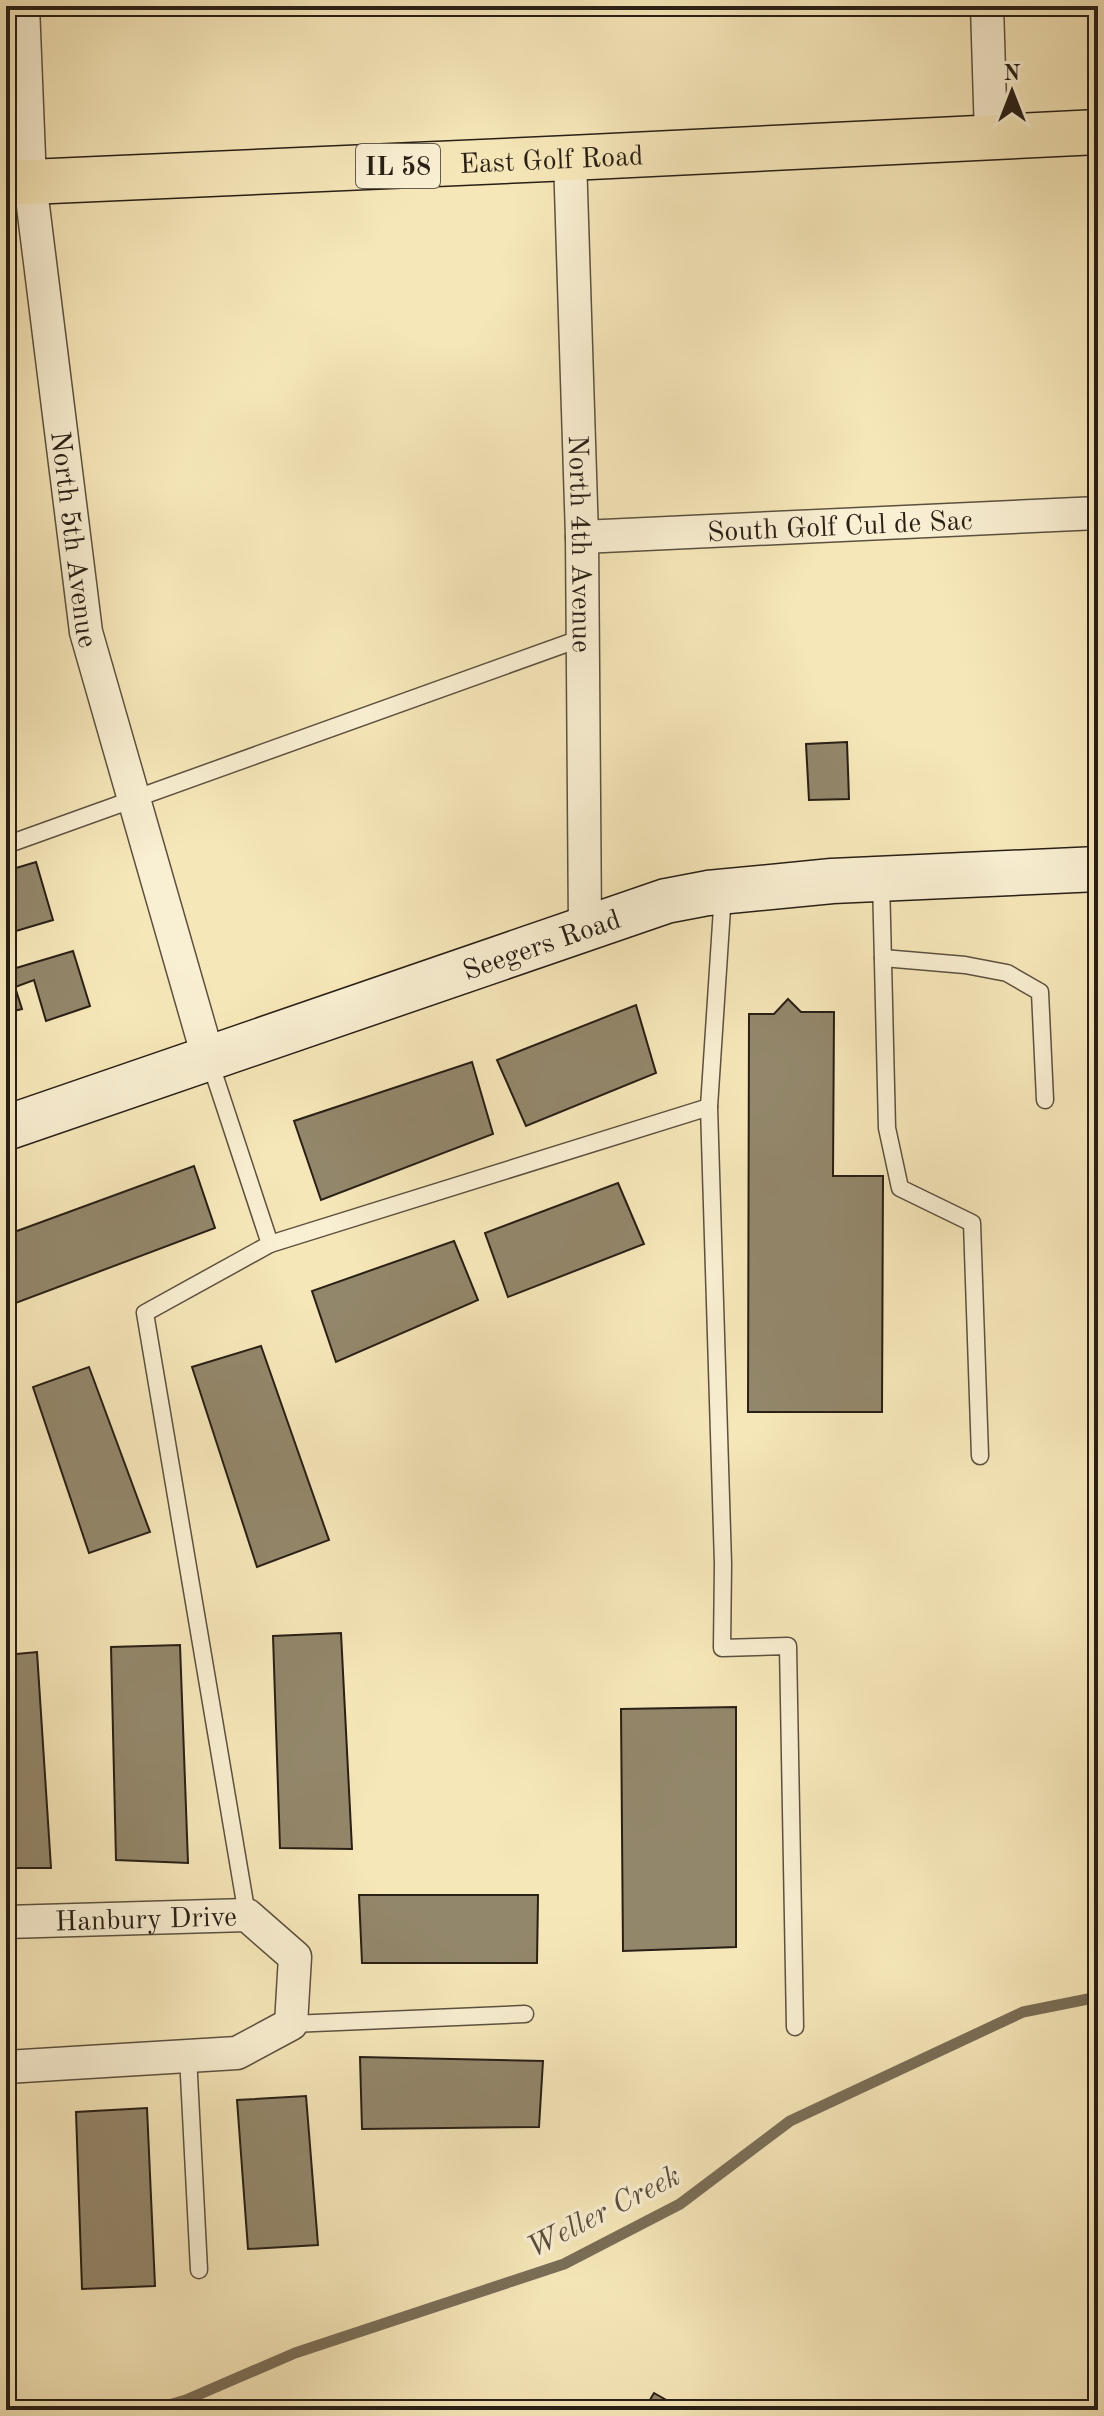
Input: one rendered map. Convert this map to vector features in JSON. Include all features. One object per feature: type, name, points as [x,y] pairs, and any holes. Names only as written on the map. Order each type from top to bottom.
[{"type":"main road","name":"East Golf Road","points":[[18,182],[1098,132]]},
{"type":"street","name":"North 5th Avenue","points":[[23,6],[18,182],[86,632],[208,1057]]},
{"type":"street","points":[[987,6],[991,136]]},
{"type":"street","name":"North 4th Avenue","points":[[570,158],[582,537],[585,928]]},
{"type":"street","name":"South Golf Cul de Sac","points":[[582,537],[1098,513]]},
{"type":"street","name":"Seegers Road","points":[[6,1128],[666,901],[723,891],[881,879],[1098,869]]},
{"type":"street","name":"Hanbury Drive","points":[[6,1922],[247,1915],[295,1957],[291,2024]]},
{"type":"street","points":[[6,2067],[237,2053],[291,2024]]},
{"type":"lane","points":[[6,845],[582,638]]},
{"type":"lane","points":[[881,879],[887,1128],[900,1188],[972,1223],[980,1456]]},
{"type":"lane","points":[[723,891],[709,1107],[723,1564],[722,1648],[788,1646],[795,2027]]},
{"type":"lane","points":[[883,958],[965,965],[1007,973],[1040,992],[1045,1100]]},
{"type":"lane","points":[[208,1057],[270,1244]]},
{"type":"lane","points":[[247,1915],[145,1313],[270,1244],[709,1107]]},
{"type":"lane","points":[[291,2024],[525,2014]]},
{"type":"lane","points":[[188,2056],[199,2270]]},
{"type":"building","points":[[847,742],[849,799],[809,800],[806,744]]},
{"type":"building","points":[[36,862],[53,920],[6,934],[6,871]]},
{"type":"building","points":[[73,951],[90,1006],[46,1021],[34,980],[15,987],[22,1009],[6,1013],[6,971]]},
{"type":"building","points":[[788,999],[801,1012],[834,1012],[833,1176],[883,1176],[882,1412],[748,1412],[749,1014],[774,1014]]},
{"type":"building","points":[[636,1005],[656,1073],[526,1126],[497,1060]]},
{"type":"building","points":[[472,1062],[493,1134],[321,1200],[294,1121]]},
{"type":"building","points":[[194,1166],[215,1228],[13,1304],[6,1283],[6,1235]]},
{"type":"building","points":[[618,1183],[644,1244],[508,1297],[485,1233]]},
{"type":"building","points":[[454,1241],[478,1300],[336,1362],[312,1291]]},
{"type":"building","points":[[261,1346],[329,1540],[257,1567],[192,1367]]},
{"type":"building","points":[[89,1367],[150,1532],[89,1553],[33,1387]]},
{"type":"building","points":[[341,1633],[352,1849],[280,1848],[273,1636]]},
{"type":"building","points":[[180,1645],[188,1863],[116,1860],[111,1647]]},
{"type":"building","points":[[37,1652],[51,1868],[6,1868],[6,1655]]},
{"type":"building","points":[[736,1707],[736,1947],[623,1951],[621,1709]]},
{"type":"building","points":[[359,1895],[538,1895],[537,1963],[362,1963]]},
{"type":"building","points":[[360,2057],[543,2061],[539,2127],[362,2129]]},
{"type":"building","points":[[306,2096],[318,2245],[248,2249],[237,2100]]},
{"type":"building","points":[[147,2108],[155,2286],[82,2289],[76,2112]]},
{"type":"building","points":[[6,2117],[16,2327],[6,2327]]},
{"type":"building","points":[[654,2393],[684,2410],[644,2410]]},
{"type":"waterway","name":"Weller Creek","points":[[152,2410],[186,2400],[295,2353],[564,2264],[680,2204],[790,2121],[1023,2012],[1098,1997]]}]
